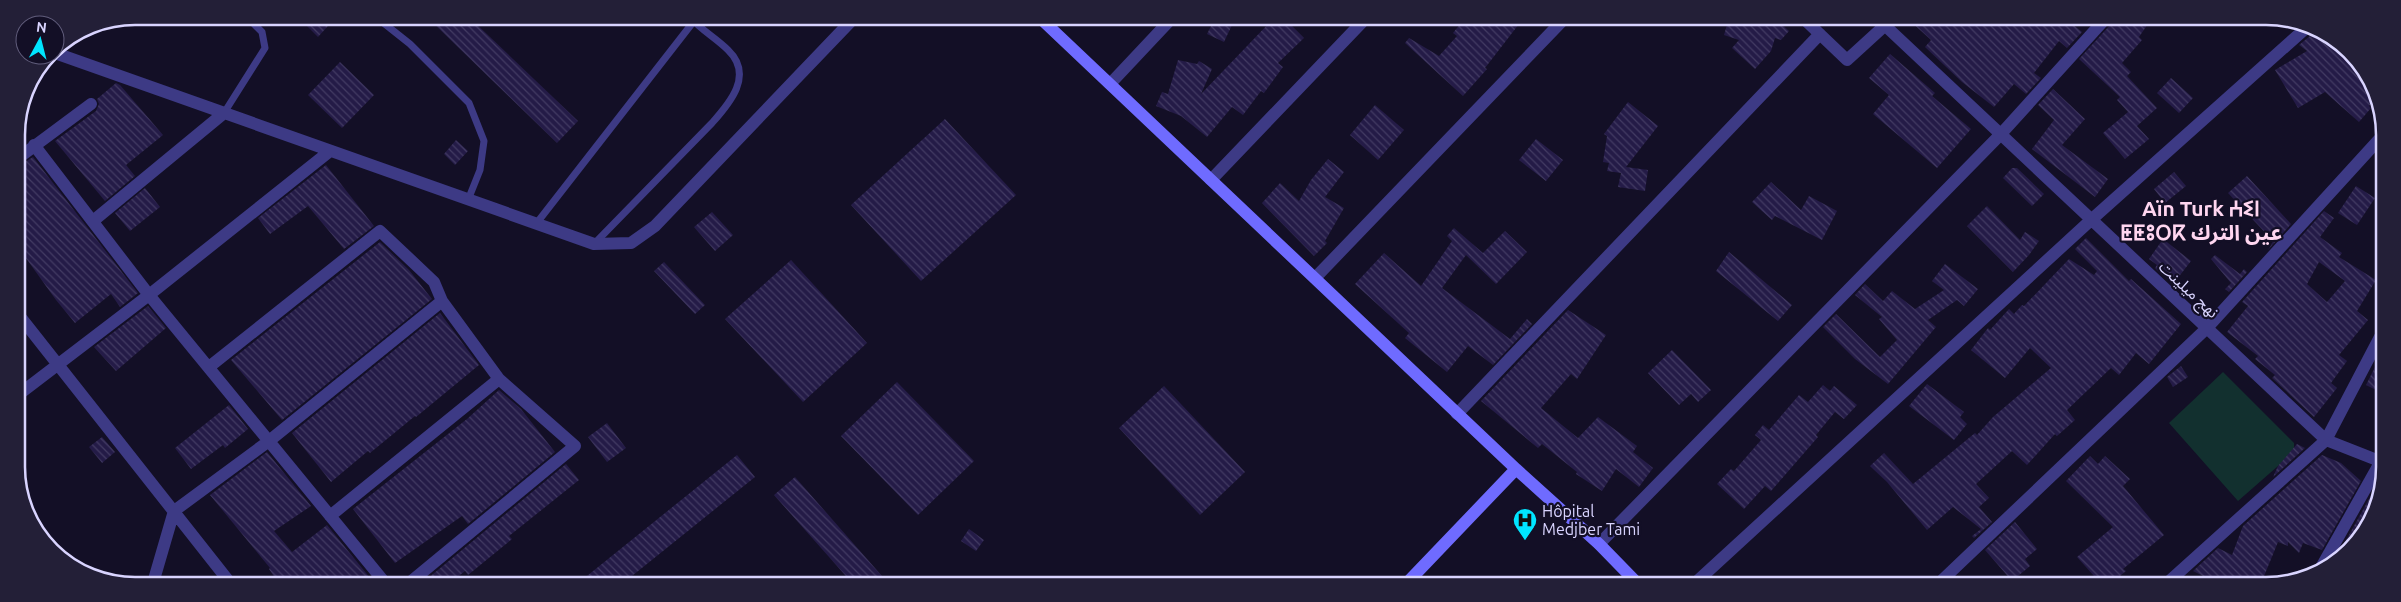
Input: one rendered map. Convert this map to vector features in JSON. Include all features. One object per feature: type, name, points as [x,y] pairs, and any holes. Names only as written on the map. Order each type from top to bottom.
[{"type":"main road","points":[[1047,25],[1516,469],[1599,544],[1631,577]]},
{"type":"main road","points":[[1413,577],[1516,469]]},
{"type":"street","points":[[65,57],[594,244],[631,243],[655,226],[847,25]]},
{"type":"street","points":[[1110,84],[1166,25]]},
{"type":"street","points":[[1211,180],[1359,25]]},
{"type":"street","points":[[1314,278],[1558,25]]},
{"type":"street","points":[[1810,25],[1847,60],[1881,25]]},
{"type":"street","name":"نهج ميلينت","points":[[1889,25],[2000,134],[2326,440],[2376,459]]},
{"type":"street","points":[[1599,544],[2000,134],[2100,25]]},
{"type":"street","points":[[1702,577],[2091,220],[2302,31]]},
{"type":"street","points":[[1458,414],[1820,34]]},
{"type":"street","points":[[25,152],[91,104]]},
{"type":"street","points":[[93,221],[224,113]]},
{"type":"street","points":[[1945,577],[2207,328],[2376,142]]},
{"type":"street","points":[[34,145],[149,294],[380,577]]},
{"type":"street","points":[[25,389],[149,294],[330,151]]},
{"type":"street","points":[[209,367],[380,231],[434,282],[442,301],[499,379],[574,446],[416,577]]},
{"type":"street","points":[[154,577],[174,511],[269,441],[442,301]]},
{"type":"street","points":[[25,323],[226,577]]},
{"type":"street","points":[[2174,577],[2326,440],[2376,344]]},
{"type":"street","points":[[330,516],[499,379]]},
{"type":"street","points":[[2326,558],[2376,472]]},
{"type":"lane","points":[[224,113],[265,48],[262,32],[255,25]]},
{"type":"lane","points":[[387,25],[410,44],[469,103],[484,141],[480,170],[468,200]]},
{"type":"lane","points":[[536,224],[687,25]]},
{"type":"lane","points":[[594,244],[712,123],[730,103],[740,84],[738,66],[730,51],[699,25]]},
{"type":"green space","points":[[2223,372],[2294,443],[2294,452],[2238,501],[2169,423]]},
{"type":"building","points":[[306,25],[329,25],[318,37]]},
{"type":"building","points":[[435,25],[477,25],[578,121],[557,143]]},
{"type":"building","points":[[1212,25],[1232,25],[1224,42],[1207,34]]},
{"type":"building","points":[[1267,25],[1291,25],[1304,38],[1278,63],[1283,67],[1264,93],[1261,91],[1243,115],[1232,107],[1207,137],[1181,116],[1156,106],[1162,92],[1168,94],[1178,60],[1197,64],[1199,61],[1212,69],[1201,94]]},
{"type":"building","points":[[1459,25],[1518,25],[1485,68],[1487,69],[1463,96],[1405,43],[1409,38],[1439,56],[1457,36],[1453,33]]},
{"type":"building","points":[[1727,25],[1783,25],[1789,31],[1781,40],[1775,38],[1771,51],[1755,69],[1732,48],[1739,40],[1724,35]]},
{"type":"building","points":[[1915,25],[2074,25],[2082,32],[2067,48],[2059,41],[2034,73],[2041,78],[2026,94],[2014,84],[1994,107],[1962,82],[1925,47],[1931,40]]},
{"type":"building","points":[[2110,25],[2147,25],[2139,37],[2142,40],[2122,63],[2131,72],[2127,76],[2157,108],[2137,126],[2149,139],[2125,159],[2103,133],[2128,112],[2117,100],[2120,97],[2079,59]]},
{"type":"building","points":[[2311,35],[2333,48],[2353,68],[2365,87],[2371,104],[2369,106],[2371,108],[2359,122],[2325,92],[2298,108],[2275,70],[2307,51],[2299,45]]},
{"type":"building","points":[[1890,54],[1935,93],[1932,96],[1971,129],[1937,168],[1873,114],[1889,95],[1869,78]]},
{"type":"building","points":[[340,62],[374,95],[342,128],[308,95]]},
{"type":"building","points":[[2171,78],[2193,98],[2179,113],[2157,93]]},
{"type":"building","points":[[116,83],[120,85],[163,135],[126,165],[135,176],[105,201],[55,141],[96,111],[99,104],[97,99]]},
{"type":"building","points":[[2053,89],[2085,119],[2062,145],[2108,179],[2095,197],[2032,149],[2054,120],[2038,105]]},
{"type":"building","points":[[1628,102],[1658,126],[1626,167],[1648,170],[1645,191],[1618,187],[1621,173],[1607,171],[1609,163],[1603,162],[1607,136],[1604,134]]},
{"type":"building","points":[[1375,105],[1404,130],[1378,160],[1350,135]]},
{"type":"building","points":[[945,119],[1016,195],[921,281],[851,205]]},
{"type":"building","points":[[1536,139],[1563,160],[1546,181],[1519,160]]},
{"type":"building","points":[[456,140],[468,151],[455,165],[444,154]]},
{"type":"building","points":[[33,157],[138,293],[120,307],[111,294],[75,323],[25,257],[25,162]]},
{"type":"building","points":[[1328,159],[1344,172],[1325,197],[1344,208],[1325,241],[1327,243],[1314,256],[1262,203],[1280,183],[1299,201],[1311,180]]},
{"type":"building","points":[[326,165],[374,226],[344,249],[308,206],[270,234],[258,218]]},
{"type":"building","points":[[2012,168],[2017,168],[2044,194],[2032,206],[2003,178]]},
{"type":"building","points":[[2174,172],[2186,186],[2165,203],[2154,189]]},
{"type":"building","points":[[2247,176],[2291,224],[2268,250],[2273,241],[2228,193]]},
{"type":"building","points":[[1771,182],[1801,210],[1809,196],[1837,211],[1822,240],[1775,216],[1772,220],[1752,202]]},
{"type":"building","points":[[2356,186],[2375,198],[2357,225],[2338,213]]},
{"type":"building","points":[[145,188],[160,207],[130,231],[115,213]]},
{"type":"building","points":[[1987,206],[2020,240],[2025,232],[2039,241],[2013,272],[1967,226]]},
{"type":"building","points":[[2324,211],[2334,218],[2320,237],[2342,253],[2339,257],[2376,280],[2357,311],[2368,320],[2339,355],[2347,361],[2331,383],[2337,388],[2314,417],[2272,378],[2275,375],[2255,359],[2258,356],[2227,332],[2248,306],[2242,302]],"holes":[[[2319,262],[2345,281],[2327,302],[2307,284]]]},
{"type":"building","points":[[712,212],[733,235],[715,251],[694,227]]},
{"type":"building","points":[[1454,228],[1483,253],[1505,231],[1527,252],[1496,284],[1466,255],[1442,288],[1510,339],[1527,319],[1532,324],[1493,365],[1468,346],[1447,372],[1405,338],[1409,333],[1355,284],[1384,253],[1421,286],[1452,241],[1447,236]]},
{"type":"building","points":[[2086,238],[2129,281],[2131,279],[2181,324],[2149,364],[2136,353],[2119,375],[2111,368],[2067,410],[2075,420],[2057,436],[2055,434],[2027,465],[2012,451],[1976,484],[1989,498],[1979,507],[1992,522],[1974,538],[1972,536],[1981,529],[1953,507],[1927,530],[1887,482],[1870,466],[1884,453],[1913,484],[1975,433],[1977,435],[1993,417],[2051,368],[2030,348],[2005,378],[1971,350],[1988,328],[1990,330],[2009,309],[2014,314],[2022,305],[2024,306],[2069,259],[2094,275],[2097,271],[2075,249]]},
{"type":"building","points":[[2163,239],[2191,261],[2174,283],[2159,272],[2155,268],[2157,265],[2149,259]]},
{"type":"building","points":[[380,242],[409,270],[432,299],[282,420],[231,360]]},
{"type":"building","points":[[1729,252],[1792,305],[1778,321],[1716,271]]},
{"type":"building","points":[[2215,255],[2240,274],[2244,269],[2247,272],[2229,292],[2225,289],[2231,283],[2211,259]]},
{"type":"building","points":[[791,260],[867,343],[803,402],[725,319]]},
{"type":"building","points":[[664,262],[705,305],[695,314],[654,271]]},
{"type":"building","points":[[1945,264],[1978,289],[1964,306],[1957,300],[1928,320],[1936,327],[1888,384],[1855,359],[1823,327],[1836,314],[1880,357],[1897,340],[1879,319],[1882,317],[1855,295],[1865,284],[1883,301],[1892,291],[1915,309],[1944,290],[1932,281]]},
{"type":"building","points":[[148,306],[166,328],[116,371],[94,347]]},
{"type":"building","points":[[1568,310],[1606,335],[1577,379],[1571,374],[1541,408],[1578,438],[1598,417],[1637,446],[1633,452],[1653,468],[1639,487],[1616,469],[1602,491],[1576,474],[1577,472],[1542,444],[1538,448],[1481,401]]},
{"type":"building","points":[[440,313],[479,365],[416,417],[370,453],[368,451],[331,482],[292,433]]},
{"type":"building","points":[[1672,350],[1711,390],[1698,402],[1691,394],[1679,405],[1648,373]]},
{"type":"building","points":[[2376,365],[2376,390],[2366,385]]},
{"type":"building","points":[[2181,366],[2188,377],[2173,387],[2167,377]]},
{"type":"building","points":[[897,382],[974,461],[918,515],[841,436]]},
{"type":"building","points":[[1927,384],[1964,412],[1960,417],[1967,424],[1954,440],[1909,406]]},
{"type":"building","points":[[1823,385],[1830,391],[1834,386],[1857,405],[1844,419],[1835,412],[1816,435],[1818,437],[1771,491],[1765,486],[1744,509],[1717,484],[1731,469],[1734,471],[1761,440],[1755,435],[1763,425],[1769,430],[1799,395],[1808,402]]},
{"type":"building","points":[[1164,386],[1245,472],[1200,515],[1119,428]]},
{"type":"building","points":[[499,390],[521,409],[555,452],[468,524],[462,516],[395,563],[353,509],[467,419]]},
{"type":"building","points":[[229,405],[248,429],[225,448],[223,445],[191,469],[175,448]]},
{"type":"building","points":[[607,423],[626,448],[607,462],[588,437]]},
{"type":"building","points":[[102,437],[115,452],[102,463],[89,447]]},
{"type":"building","points":[[2297,444],[2305,448],[2273,477],[2278,466]]},
{"type":"building","points":[[267,452],[311,506],[274,531],[292,552],[327,525],[369,577],[274,577],[270,568],[210,495]]},
{"type":"building","points":[[737,455],[755,477],[631,577],[586,577]]},
{"type":"building","points":[[2322,455],[2341,463],[2361,481],[2322,550],[2303,543],[2299,553],[2288,542],[2288,546],[2278,542],[2264,577],[2205,577],[2193,571],[2218,548],[2232,555],[2243,526]]},
{"type":"building","points":[[2090,456],[2098,464],[2105,456],[2130,479],[2123,486],[2164,535],[2123,569],[2126,571],[2119,577],[2095,577],[2077,557],[2113,527],[2066,481]]},
{"type":"building","points":[[566,464],[579,480],[509,536],[512,539],[468,575],[465,571],[458,577],[429,577]]},
{"type":"building","points":[[795,477],[883,577],[847,577],[774,495]]},
{"type":"building","points":[[2373,492],[2365,515],[2344,544]]},
{"type":"building","points":[[2015,522],[2037,549],[2025,559],[2030,566],[2017,577],[2009,577],[1985,550]]},
{"type":"building","points":[[969,529],[984,540],[976,551],[961,541]]},
{"type":"place","name":"Hôpital Medjber Tami","points":[[1525,541]]},
{"type":"district","name":"Aïn Turk ⵄⵉⵏ ⵟⵟⵓⵔⴽ عين الترك","points":[[2201,221]]}]
